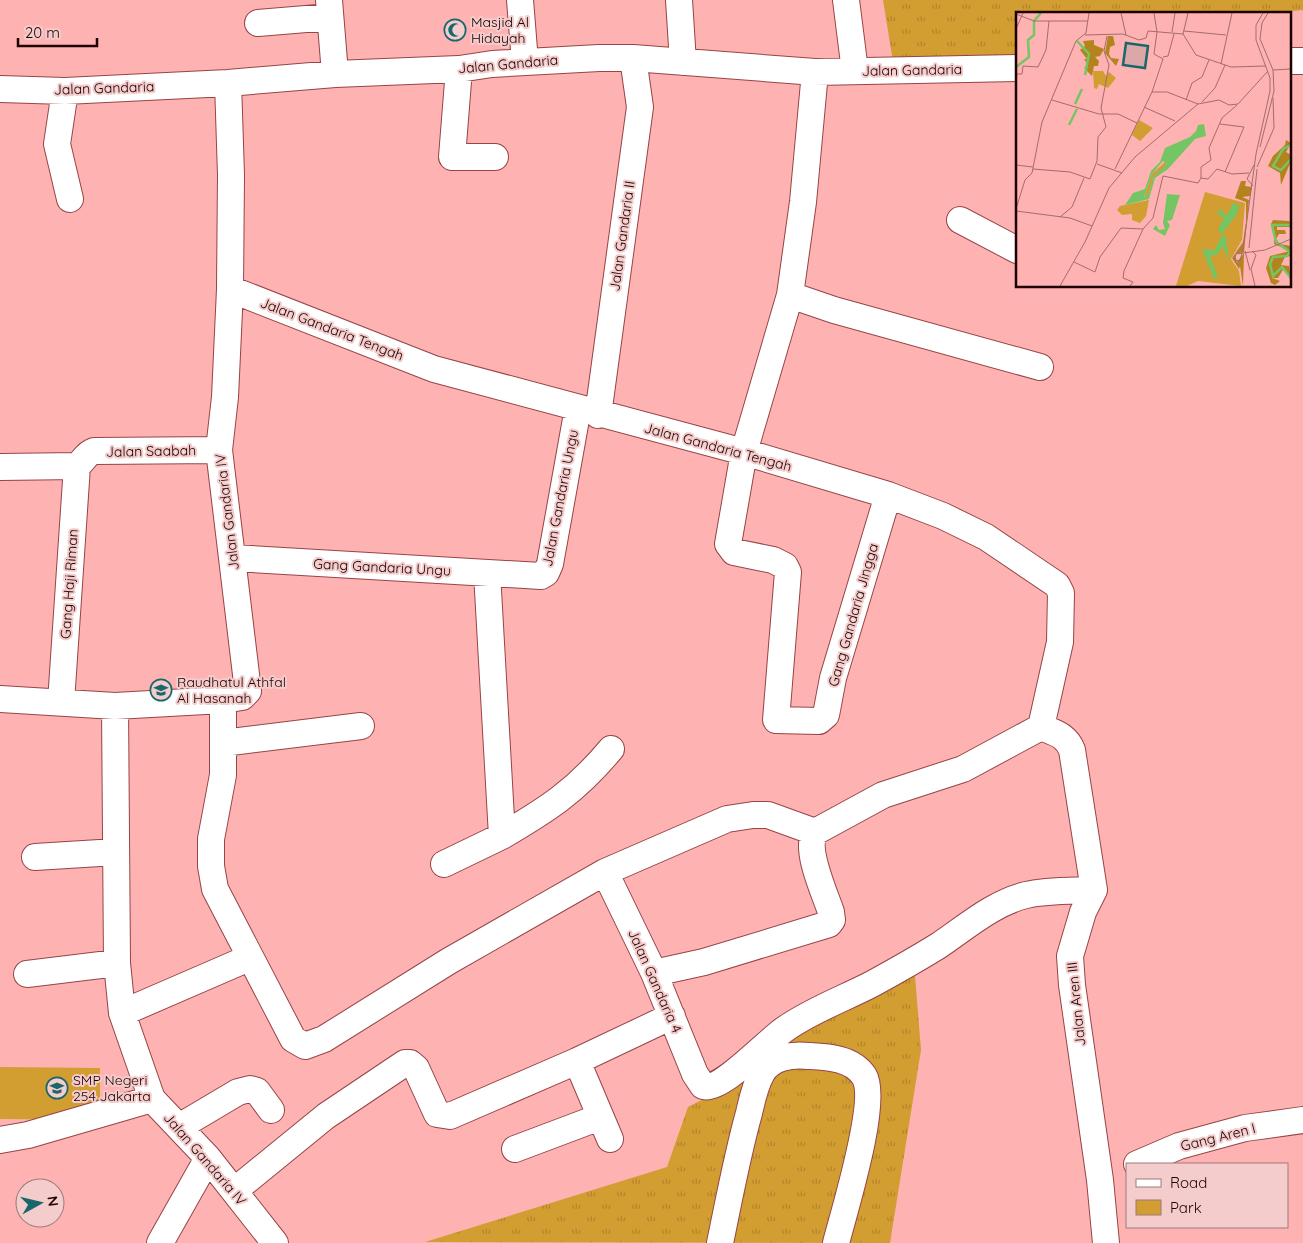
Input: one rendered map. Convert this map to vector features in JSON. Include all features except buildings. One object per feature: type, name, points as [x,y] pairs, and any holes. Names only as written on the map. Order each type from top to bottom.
[{"type":"street","points":[[520,0],[525,62]]},
{"type":"street","points":[[679,0],[683,62]]},
{"type":"street","points":[[846,0],[855,71]]},
{"type":"street","points":[[258,23],[330,8],[335,74]]},
{"type":"street","name":"Jalan Gandaria","points":[[0,89],[65,91],[228,83],[525,62],[632,58],[815,72],[1016,68]]},
{"type":"street","name":"Jalan Gandaria II","points":[[588,411],[640,107],[632,58]]},
{"type":"street","points":[[1290,61],[1303,61]]},
{"type":"street","points":[[459,68],[452,157],[495,157]]},
{"type":"street","points":[[744,452],[790,295],[804,202],[815,72]]},
{"type":"street","name":"Jalan Gandaria IV","points":[[0,699],[115,706],[223,700],[242,697],[247,693],[248,686],[219,450],[225,397],[230,289],[231,175],[228,83]]},
{"type":"street","points":[[65,91],[57,144],[70,200]]},
{"type":"street","points":[[960,220],[1016,249]]},
{"type":"street","name":"Jalan Gandaria Tengah","points":[[230,289],[434,369],[744,452],[888,495],[943,516],[986,537],[1057,586],[1061,599],[1060,642],[1041,727]]},
{"type":"street","points":[[790,295],[834,310],[1040,367]]},
{"type":"street","name":"Jalan Gandaria Ungu","points":[[532,577],[546,573],[550,564],[588,411]]},
{"type":"street","name":"Jalan Saabah","points":[[77,466],[83,462],[86,455],[94,451],[219,450]]},
{"type":"street","name":"Gang Gandaria Jingga","points":[[744,452],[728,547],[734,552],[773,560],[784,566],[788,572],[776,720],[819,720],[826,715],[833,678],[888,495]]},
{"type":"street","points":[[0,468],[77,466]]},
{"type":"street","name":"Gang Haji Riman","points":[[61,702],[77,466]]},
{"type":"street","name":"Gang Gandaria Ungu","points":[[233,558],[532,577]]},
{"type":"street","points":[[486,573],[502,836]]},
{"type":"street","points":[[223,700],[223,775],[211,838],[211,866],[215,889],[293,1039],[306,1046],[324,1039],[449,960],[605,872],[727,819],[742,816],[768,815],[815,832]]},
{"type":"street","name":"Jalan Gandaria IV","points":[[115,706],[117,963],[122,1013],[152,1099],[208,1158],[276,1243]]},
{"type":"street","points":[[223,743],[361,726]]},
{"type":"street","points":[[654,973],[704,962],[829,924],[832,920],[832,912],[813,853],[812,840],[815,832],[883,795],[963,769],[1041,727],[1062,736],[1069,742],[1072,750],[1094,890]]},
{"type":"street","points":[[444,864],[502,836],[567,794],[588,777],[612,749]]},
{"type":"street","points":[[35,857],[116,852]]},
{"type":"street","name":"Jalan Gandaria 4","points":[[605,872],[654,973],[695,1074],[704,1086],[712,1087],[729,1077],[784,1029],[820,1008],[871,984],[937,947],[966,926],[1006,902],[1026,895],[1094,890]]},
{"type":"street","name":"Jalan Aren III","points":[[1094,890],[1083,912],[1070,956],[1072,985],[1100,1180],[1106,1243]]},
{"type":"street","points":[[122,1013],[252,962]]},
{"type":"street","points":[[27,974],[117,963]]},
{"type":"street","points":[[234,1191],[326,1116],[405,1063],[414,1065],[436,1112],[443,1116],[450,1116],[577,1061],[672,1016]]},
{"type":"street","points":[[720,1243],[741,1141],[759,1079],[762,1072],[774,1061],[795,1055],[842,1060],[853,1066],[867,1082],[868,1098],[864,1134],[836,1243]]},
{"type":"street","points":[[515,1149],[605,1128],[577,1061]]},
{"type":"street","points":[[179,1127],[244,1090],[257,1091],[271,1110]]},
{"type":"street","points":[[0,1140],[28,1135],[152,1099]]},
{"type":"street","name":"Gang Aren I","points":[[1139,1163],[1179,1146],[1245,1128],[1303,1120]]},
{"type":"street","points":[[160,1243],[208,1158]]},
{"type":"street","points":[[1100,1180],[1126,1169]]},
{"type":"green space","points":[[883,0],[1303,0],[1303,10],[1284,12],[1016,12],[1016,61],[894,68]]},
{"type":"green space","points":[[913,951],[921,1050],[890,1243],[425,1242],[667,1167],[688,1107],[735,1083],[767,1050]]},
{"type":"green space","points":[[0,1067],[100,1068],[100,1120],[0,1119]]},
{"type":"place","name":"Masjid Al Hidayah","points":[[455,30]]},
{"type":"place","name":"Raudhatul Athfal Al Hasanah","points":[[161,690]]},
{"type":"place","name":"SMP Negeri 254 Jakarta","points":[[57,1088]]}]
